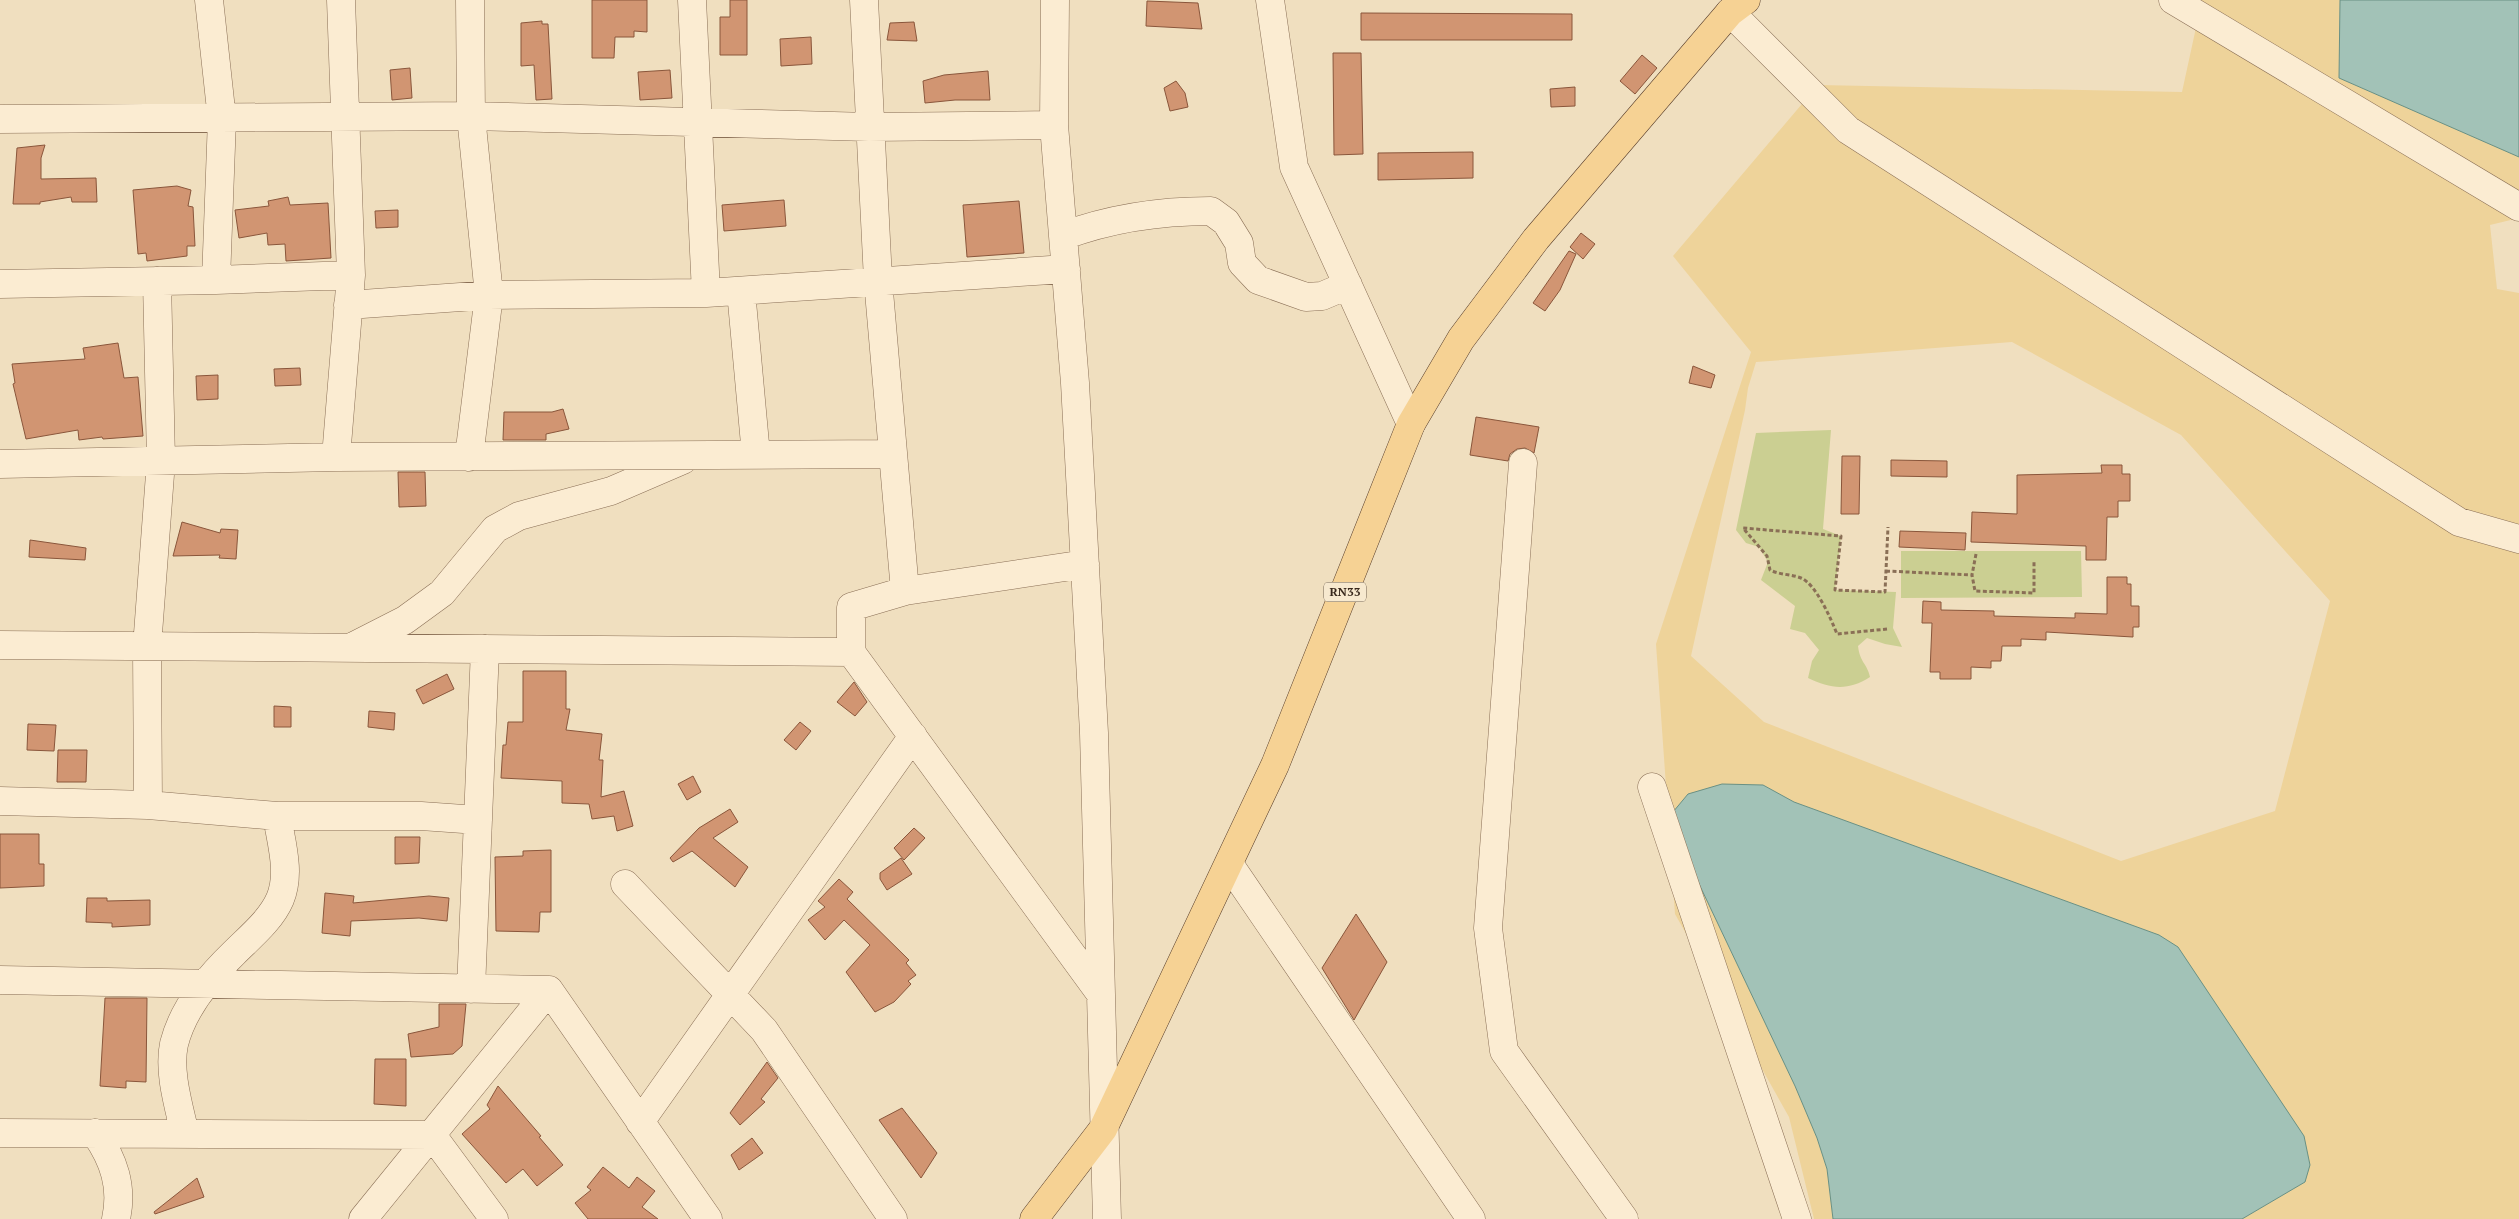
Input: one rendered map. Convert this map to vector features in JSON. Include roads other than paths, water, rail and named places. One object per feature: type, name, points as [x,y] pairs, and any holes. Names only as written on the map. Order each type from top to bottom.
[{"type":"main road","name":"RN33","points":[[1034,1219],[1103,1129],[1276,766],[1411,424],[1461,338],[1536,239],[1738,6]]},
{"type":"street","points":[[209,0],[222,119],[216,280]]},
{"type":"street","points":[[336,457],[351,275],[342,0]]},
{"type":"street","points":[[470,0],[472,116],[489,295],[470,457]]},
{"type":"street","points":[[692,0],[706,294]]},
{"type":"street","points":[[864,0],[878,280],[905,591]]},
{"type":"street","points":[[1055,0],[1054,125],[1075,383],[1094,733],[1103,1129],[1107,1219]]},
{"type":"street","points":[[1270,0],[1294,167],[1411,424]]},
{"type":"street","points":[[2173,0],[2519,207]]},
{"type":"street","points":[[1738,6],[1848,130],[2459,522],[2519,539]]},
{"type":"street","points":[[0,119],[472,116],[869,126],[1054,125]]},
{"type":"street","points":[[1063,236],[1097,223],[1132,216],[1211,211],[1226,222],[1239,243],[1242,263],[1258,280],[1306,298],[1322,296],[1348,285]]},
{"type":"street","points":[[348,304],[489,295],[706,294],[878,280],[1066,269]]},
{"type":"street","points":[[0,284],[216,280],[351,275]]},
{"type":"street","points":[[148,805],[147,647],[161,461],[157,281]]},
{"type":"street","points":[[742,291],[756,455]]},
{"type":"street","points":[[0,464],[336,457],[892,454]]},
{"type":"street","points":[[350,648],[405,620],[442,593],[495,529],[519,516],[611,491],[692,456]]},
{"type":"street","points":[[1523,463],[1488,928],[1504,1051],[1624,1219]]},
{"type":"street","points":[[1085,564],[905,591],[851,606],[851,652],[1100,993]]},
{"type":"street","points":[[0,645],[851,652]]},
{"type":"street","points":[[471,989],[485,649]]},
{"type":"street","points":[[640,1122],[912,736]]},
{"type":"street","points":[[1652,788],[1797,1219]]},
{"type":"street","points":[[0,801],[148,805],[277,816],[421,816],[478,820]]},
{"type":"street","points":[[185,1134],[177,1097],[174,1045],[183,1018],[205,984],[265,922],[281,898],[286,865],[277,816]]},
{"type":"street","points":[[1229,864],[1471,1219]]},
{"type":"street","points":[[625,884],[764,1030],[893,1219]]},
{"type":"street","points":[[0,980],[549,990]]},
{"type":"street","points":[[549,990],[708,1219]]},
{"type":"street","points":[[363,1219],[549,990]]},
{"type":"street","points":[[0,1133],[432,1134]]},
{"type":"street","points":[[95,1133],[106,1149],[116,1173],[118,1208],[116,1219]]},
{"type":"street","points":[[432,1134],[494,1219]]},
{"type":"water","points":[[2340,0],[2519,0],[2519,157],[2339,78]]},
{"type":"water","points":[[1722,784],[1763,785],[1794,802],[2159,935],[2178,947],[2304,1136],[2310,1165],[2305,1182],[2242,1219],[1833,1219],[1827,1169],[1817,1138],[1795,1086],[1681,846],[1673,812],[1688,794]]}]
